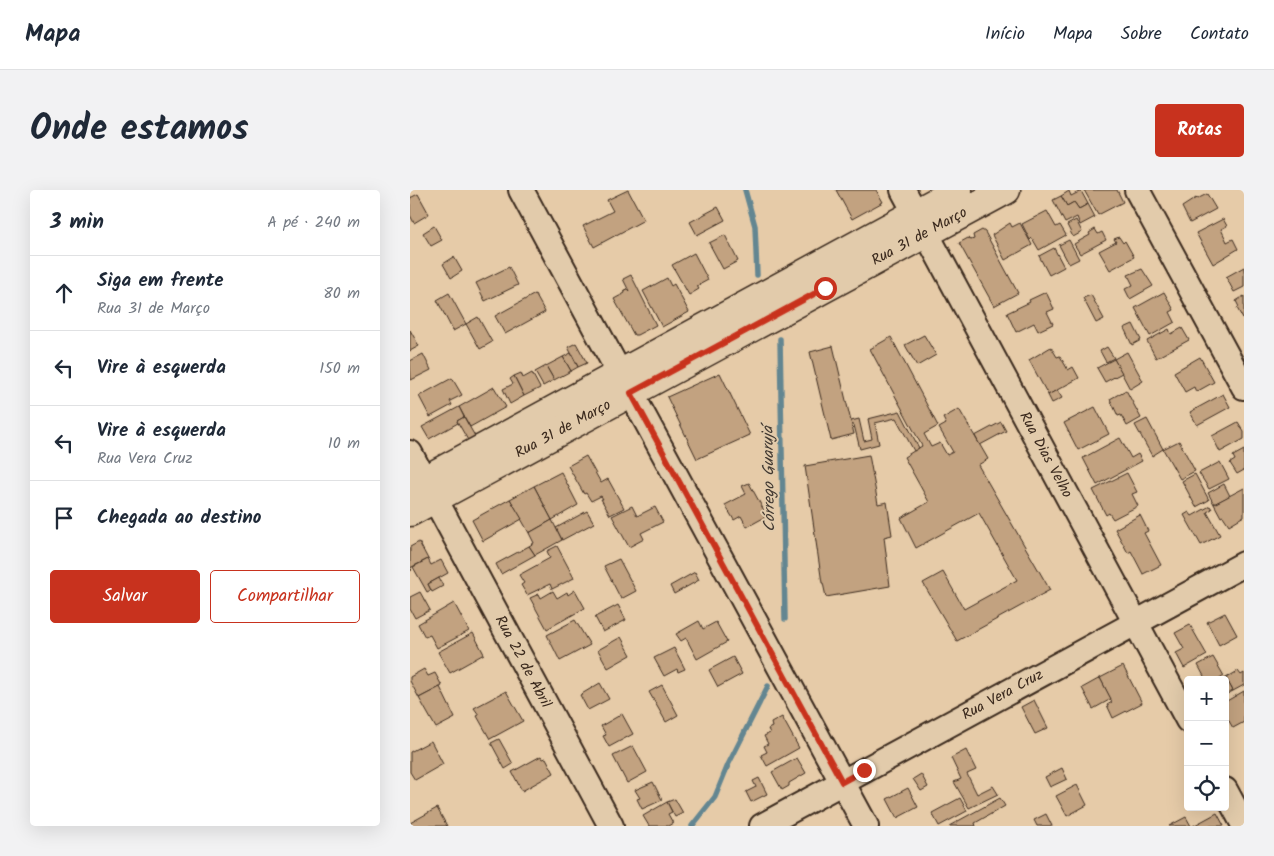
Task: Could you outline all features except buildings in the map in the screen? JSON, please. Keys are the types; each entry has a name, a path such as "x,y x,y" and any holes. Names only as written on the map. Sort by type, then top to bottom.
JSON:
{"main road":[{"name":"Rua 31 de Março","path":"410,512 423,489 626,383 915,212 958,190"},
{"name":"Rua 31 de Março","path":"915,212 1006,190"}],"street":[{"path":"521,190 866,826"},
{"path":"1137,190 1244,388"},
{"name":"Rua Dias Velho","path":"915,212 1184,713"},
{"name":"Rua 22 de Abril","path":"410,453 423,489 611,826"},
{"name":"Rua Vera Cruz","path":"762,826 1244,564"},
{"path":"1229,797 1244,825"}],"waterway":[{"name":"Córrego Guarujá","path":"745,190 755,226 757,275"},
{"name":"Córrego Guarujá","path":"780,339 785,619"},
{"name":"Córrego Guarujá","path":"692,826 715,797 728,765 768,686"}],"route":[{"path":"825,288 631,393 842,782 864,770"}]}
